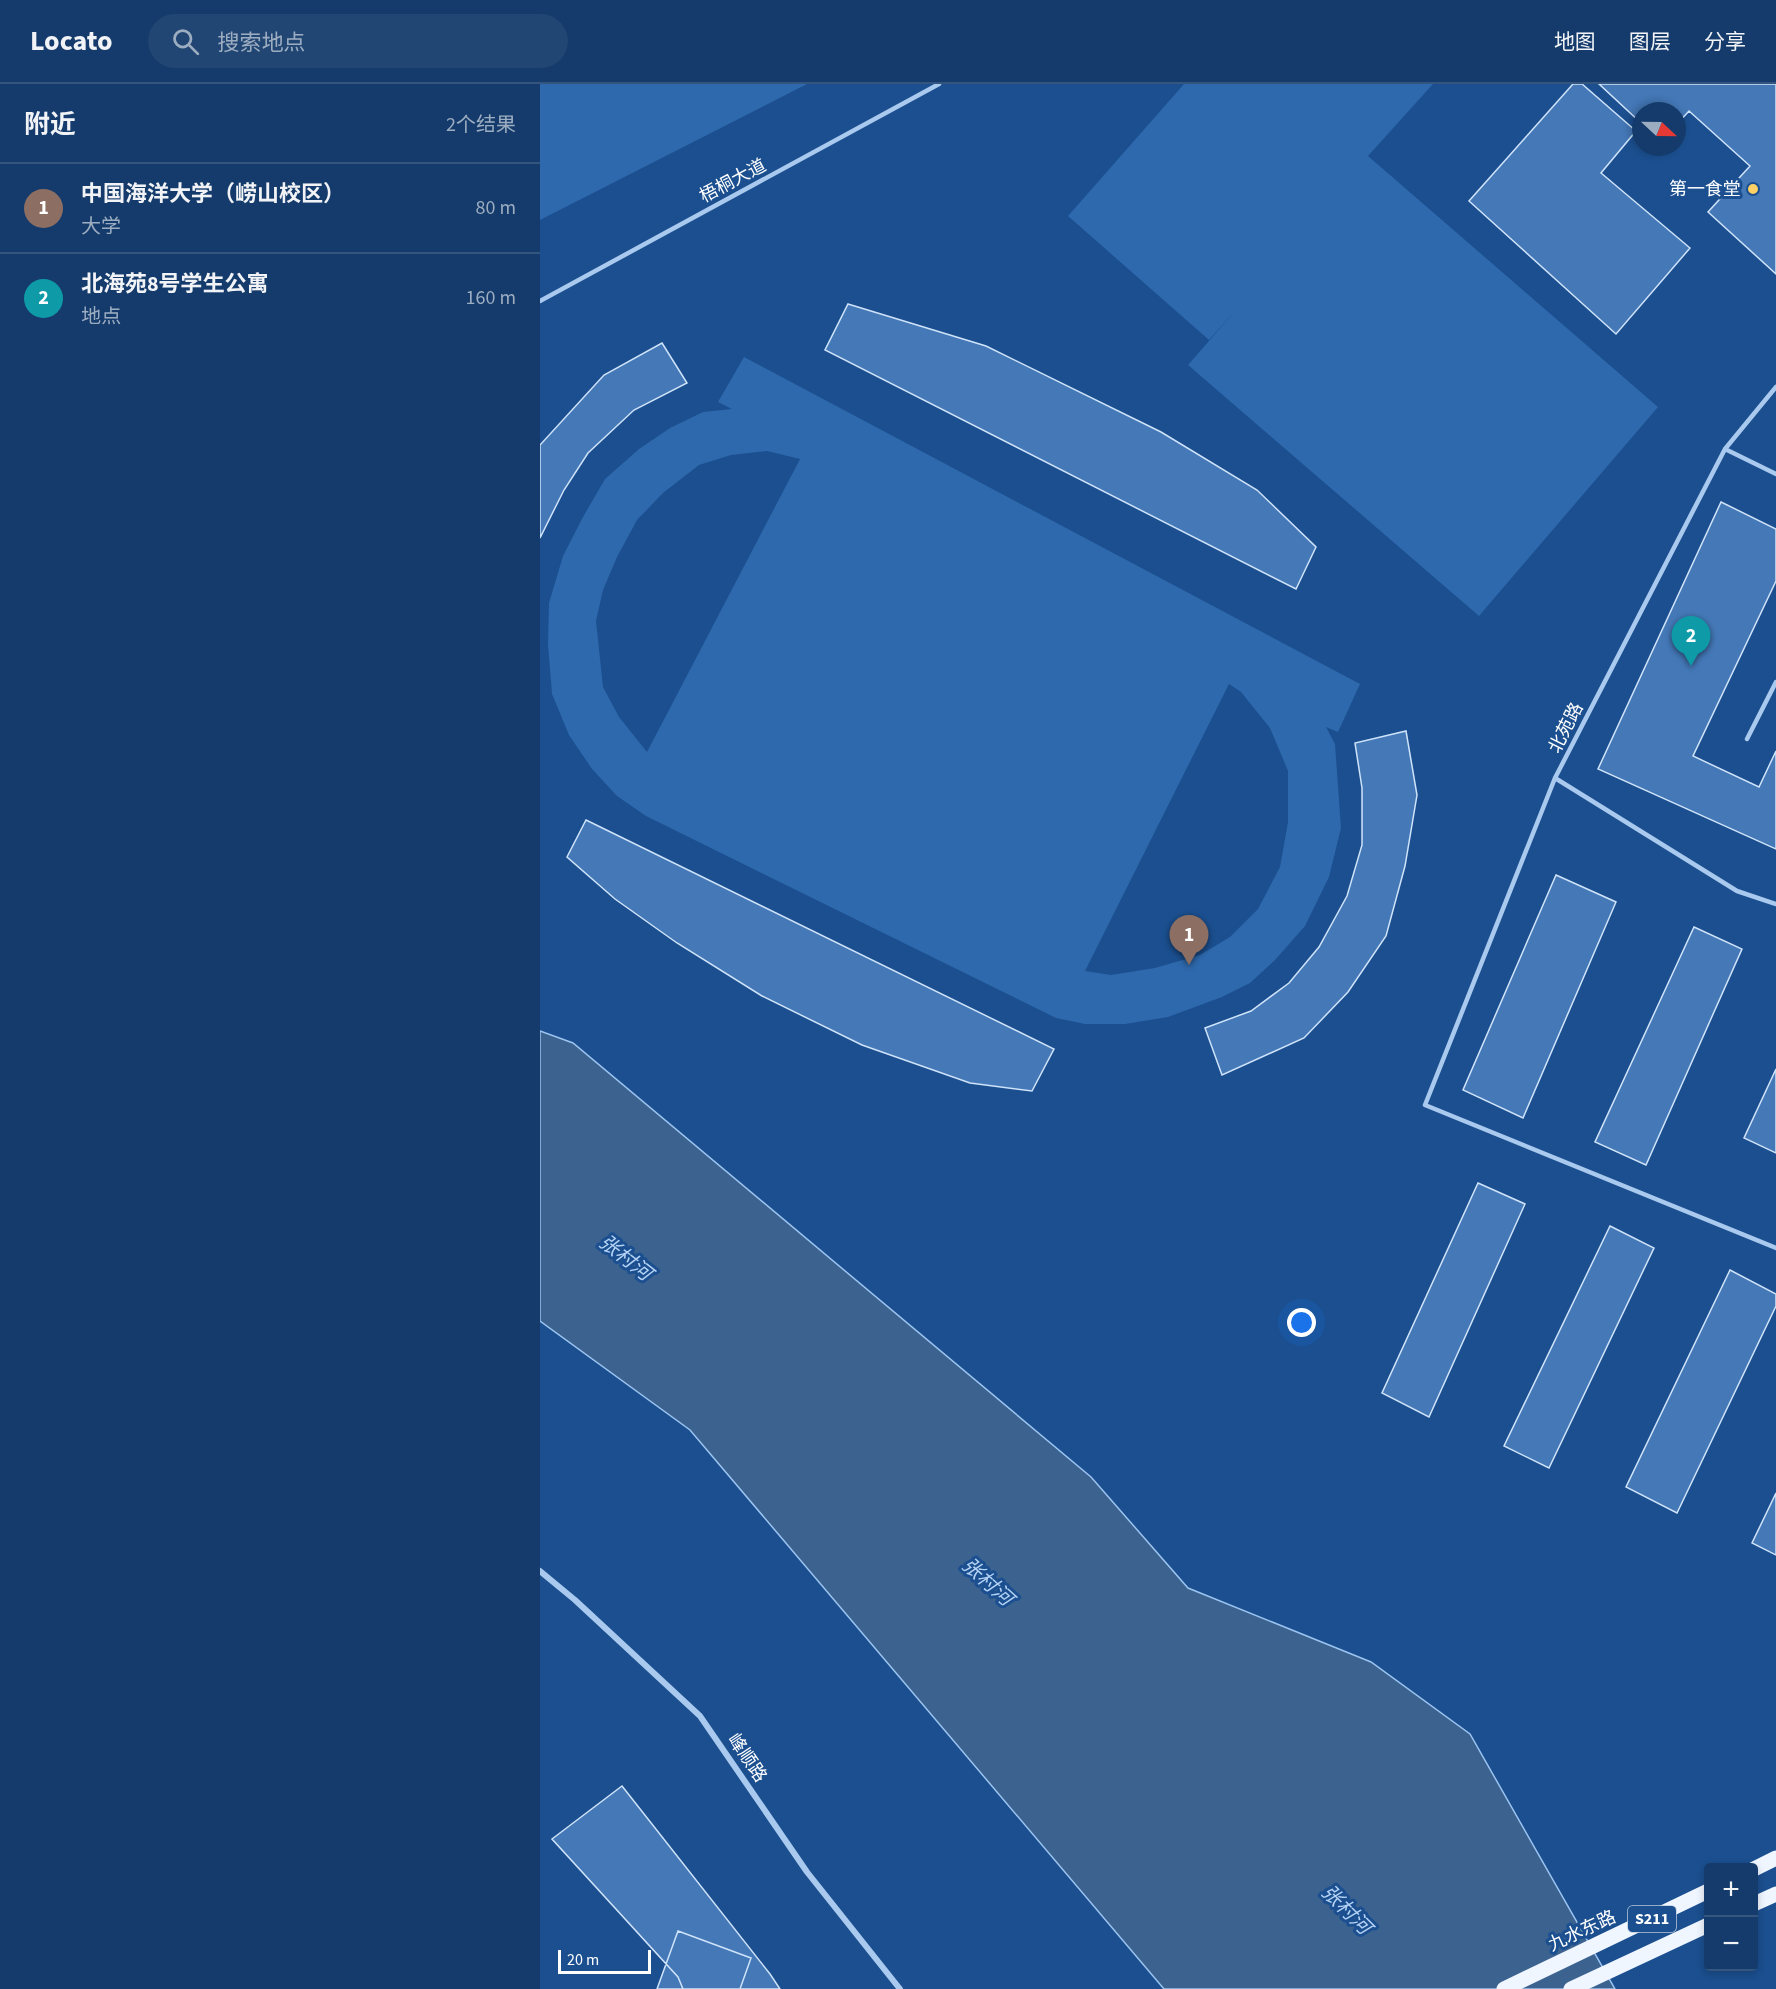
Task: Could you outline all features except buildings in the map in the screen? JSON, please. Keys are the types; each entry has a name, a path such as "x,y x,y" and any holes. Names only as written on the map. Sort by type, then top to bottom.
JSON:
{"main road":[{"path":"1758,1867 1776,1858"},
{"name":"九水东路","path":"1504,1989 1596,1947 1704,1893"},
{"path":"1758,1902 1776,1894"},
{"name":"S211","path":"1571,1989 1704,1927"}],"street":[{"name":"峰顺路","path":"540,1571 700,1716 807,1872 900,1989"}],"lane":[{"name":"梧桐大道","path":"540,301 939,84"},
{"name":"北苑路","path":"1776,387 1725,449 1555,778 1425,1104 1776,1248"},
{"path":"1725,449 1776,474"},
{"path":"1748,739 1776,682"},
{"path":"1555,778 1737,891 1776,904"}],"shaded area":[{"path":"540,84 807,84 540,220"},
{"path":"1184,84 1433,84 1368,156 1658,407 1479,616 1188,365 1236,310 1209,340 1068,216"},
{"path":"744,357 1360,684 1338,732 1326,727 1335,744 1341,828 1329,877 1305,926 1275,960 1250,983 1222,997 1168,1017 1125,1024 1085,1024 1056,1018 646,816 617,796 592,769 569,735 552,694 548,644 549,603 563,556 605,479 639,449 670,428 703,412 732,409 718,402","holes":["767,451 800,459 647,752 619,717 603,687 596,621 603,590 617,557 637,520 663,493 699,465 731,455","1229,684 1241,692 1270,728 1288,771 1288,822 1280,867 1258,909 1230,937 1200,955 1155,968 1111,975 1085,971"]}],"water":[{"name":"张村河","path":"540,1031 573,1043 1091,1477 1188,1588 1371,1662 1470,1734 1615,1989 1164,1989 690,1430 540,1321"}],"place":[{"name":"第一食堂","path":"1753,189"},
{"name":"北海苑8号学生公寓","path":"1691,666"},
{"name":"中国海洋大学（崂山校区）","path":"1189,965"}]}
